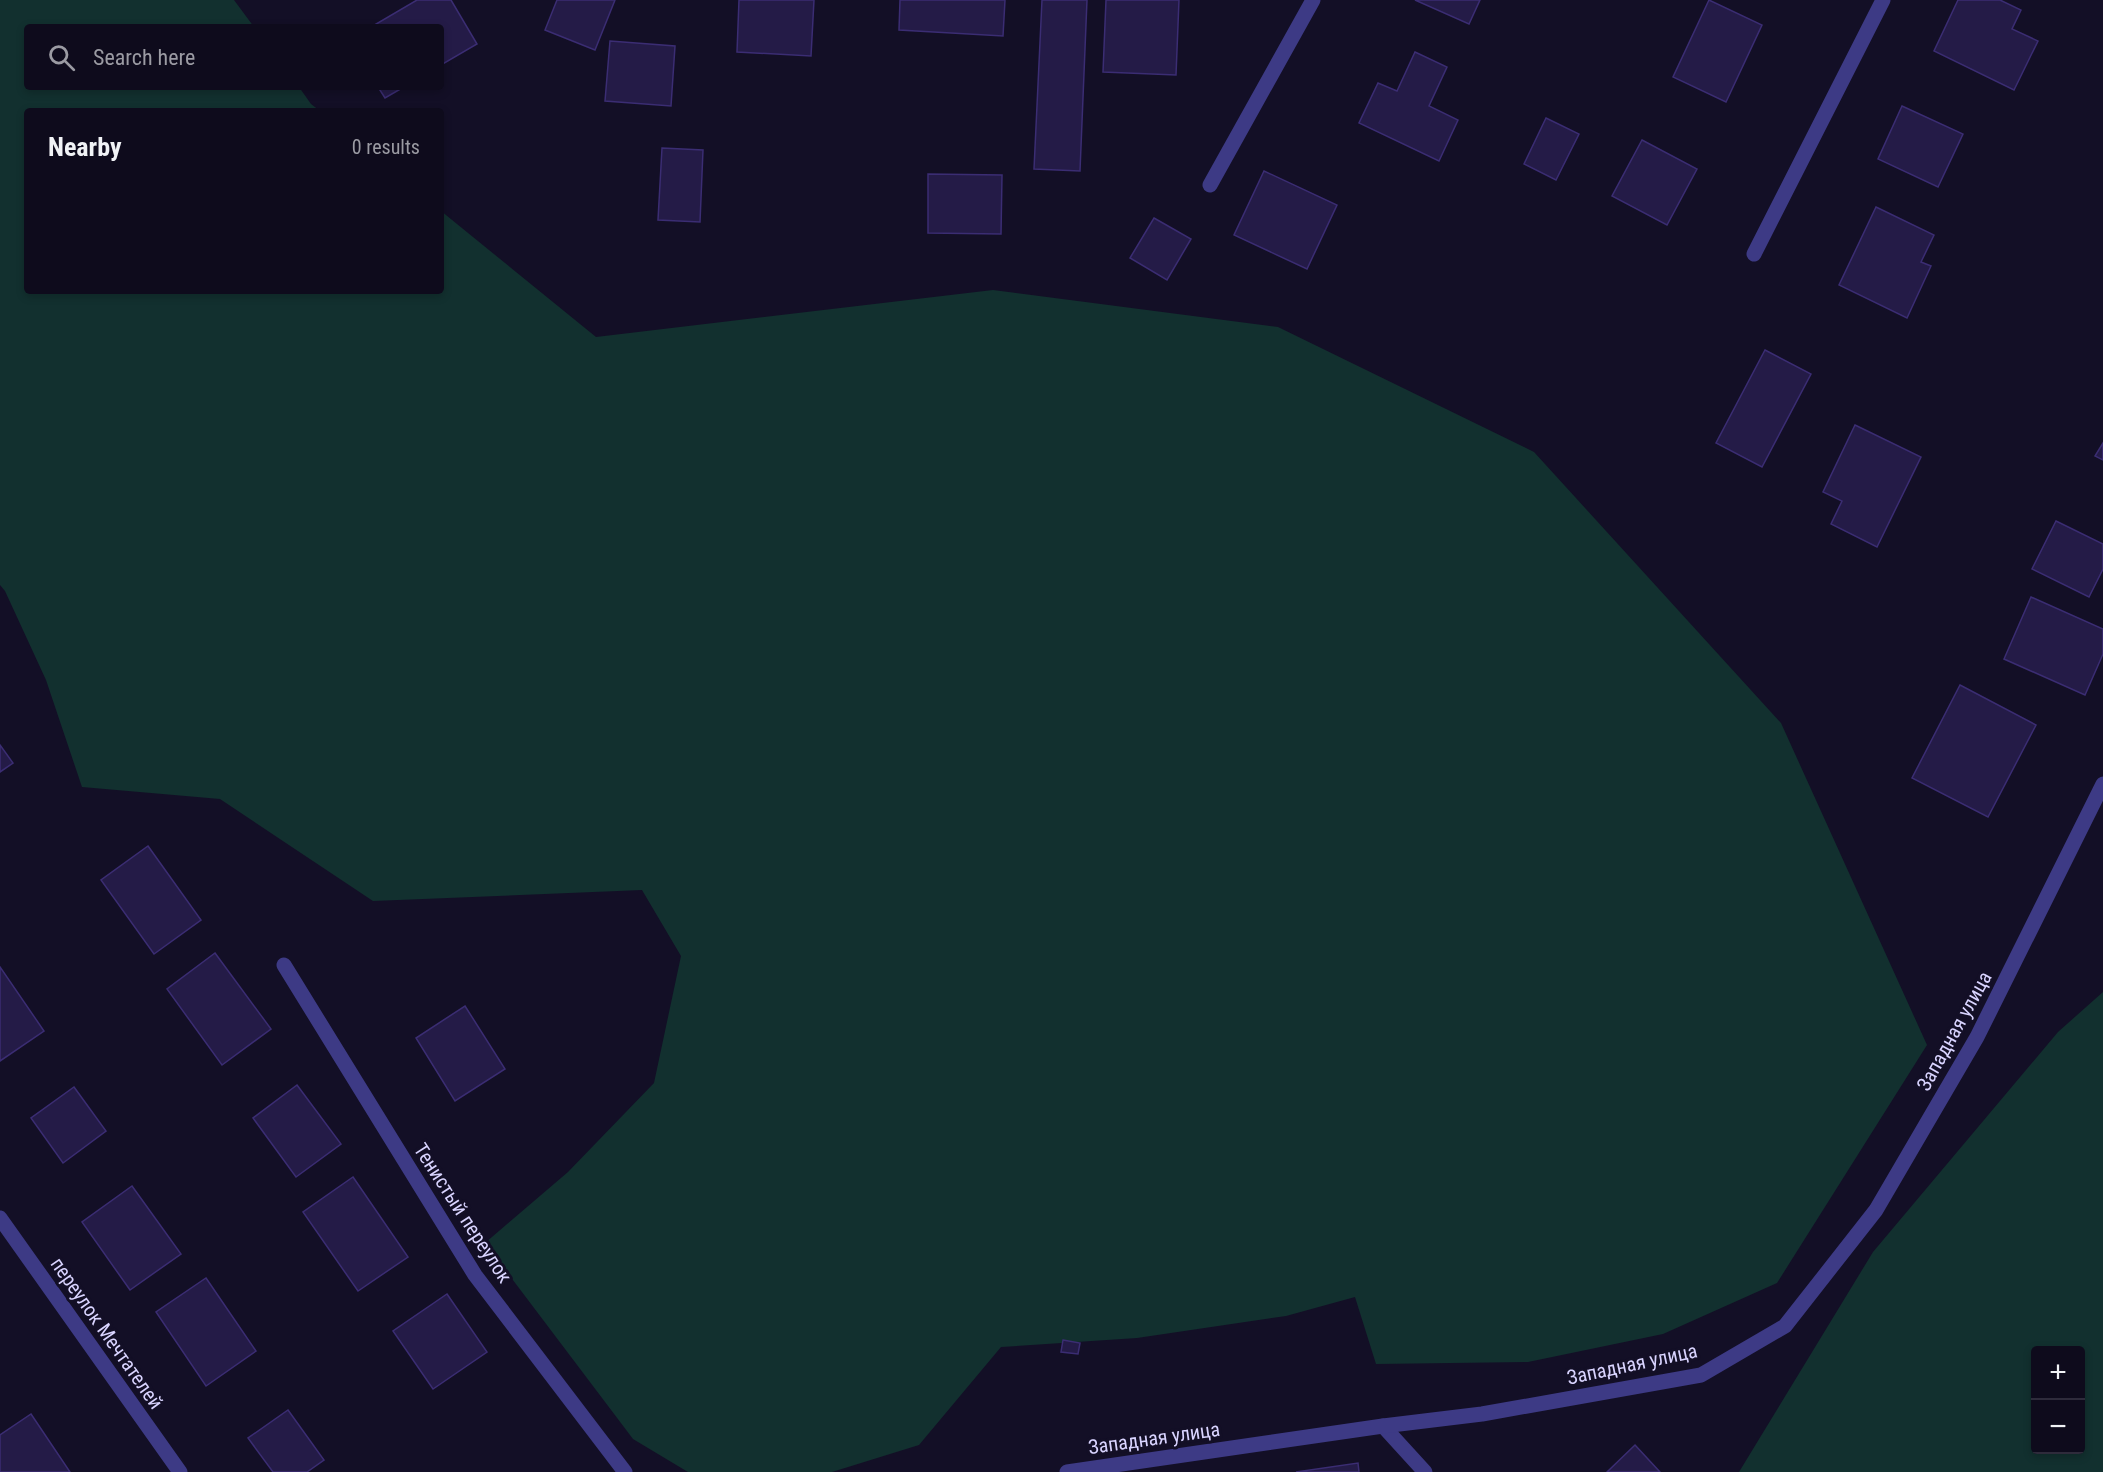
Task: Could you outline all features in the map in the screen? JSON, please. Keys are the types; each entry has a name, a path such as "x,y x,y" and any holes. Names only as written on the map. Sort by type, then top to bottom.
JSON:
{"street":[{"path":"1210,185 1313,0"},
{"path":"1754,254 1883,0"},
{"name":"Западная улица","path":"1067,1472 1383,1426 1482,1414 1701,1375 1785,1326 1876,1210 1977,1037 2103,784"},
{"name":"Тенистый переулок","path":"284,965 475,1275 625,1472"},
{"name":"переулок Мечтателей","path":"0,1218 180,1472"},
{"path":"1383,1426 1425,1472"}],"green space":[{"path":"0,0 234,0 252,24 24,24 24,90 301,90 316,108 24,108 24,294 444,294 444,213 596,337 993,290 1278,327 1534,452 1781,723 1927,1045 1777,1283 1663,1334 1528,1362 1376,1364 1355,1297 1286,1316 1137,1338 1001,1347 919,1445 832,1472 688,1472 633,1439 485,1243 568,1172 654,1083 681,956 642,890 373,901 220,799 82,787 46,680 5,591 0,585"},
{"path":"2103,992 2103,1472 1739,1472 1873,1252 2058,1032"}],"building":[{"path":"417,0 451,0 477,44 444,63 444,24 376,24"},
{"path":"557,0 615,0 595,50 545,30"},
{"path":"739,0 814,0 811,56 737,52"},
{"path":"900,0 1005,0 1003,36 899,30"},
{"path":"1042,0 1087,0 1080,171 1034,169"},
{"path":"1106,0 1179,0 1176,75 1103,72"},
{"path":"1415,0 1480,0 1469,24"},
{"path":"1709,0 1762,25 1726,102 1673,77"},
{"path":"1958,0 2000,0 2021,10 2012,29 2038,41 2014,90 1934,51"},
{"path":"610,41 675,46 671,106 605,101"},
{"path":"1415,52 1447,67 1429,106 1458,120 1439,161 1359,123 1378,83 1397,91"},
{"path":"380,90 399,90 385,98"},
{"path":"1902,106 1963,134 1938,187 1878,159"},
{"path":"1546,118 1579,134 1556,180 1524,164"},
{"path":"1642,140 1697,169 1667,225 1612,196"},
{"path":"662,148 703,150 700,222 658,220"},
{"path":"1264,171 1337,205 1307,269 1234,235"},
{"path":"928,174 1002,175 1001,234 928,233"},
{"path":"1876,207 1934,235 1921,262 1931,266 1907,318 1839,285"},
{"path":"1154,218 1191,239 1167,280 1130,258"},
{"path":"1765,350 1811,374 1762,467 1716,443"},
{"path":"1855,425 1921,457 1877,547 1831,524 1842,501 1823,492"},
{"path":"2103,443 2103,460 2095,456"},
{"path":"2056,521 2103,544 2103,569 2089,597 2032,569"},
{"path":"2031,597 2103,629 2103,654 2085,695 2004,659"},
{"path":"1960,685 2036,725 1988,817 1912,778"},
{"path":"0,745 13,763 0,772"},
{"path":"148,846 201,920 154,954 101,880"},
{"path":"215,953 271,1029 222,1065 167,989"},
{"path":"0,967 44,1031 0,1061"},
{"path":"465,1006 505,1069 455,1101 416,1038"},
{"path":"297,1085 341,1144 296,1177 253,1118"},
{"path":"74,1087 106,1131 63,1163 31,1118"},
{"path":"353,1177 408,1257 358,1291 303,1212"},
{"path":"132,1186 181,1254 130,1290 82,1222"},
{"path":"206,1278 256,1351 206,1386 156,1312"},
{"path":"447,1294 487,1352 433,1389 393,1331"},
{"path":"1063,1340 1080,1343 1078,1354 1061,1352"},
{"path":"288,1410 324,1460 307,1472 273,1472 248,1438"},
{"path":"31,1414 70,1472 0,1472 0,1435"},
{"path":"1635,1445 1660,1472 1607,1472"},
{"path":"1358,1463 1359,1472 1296,1472"}]}
